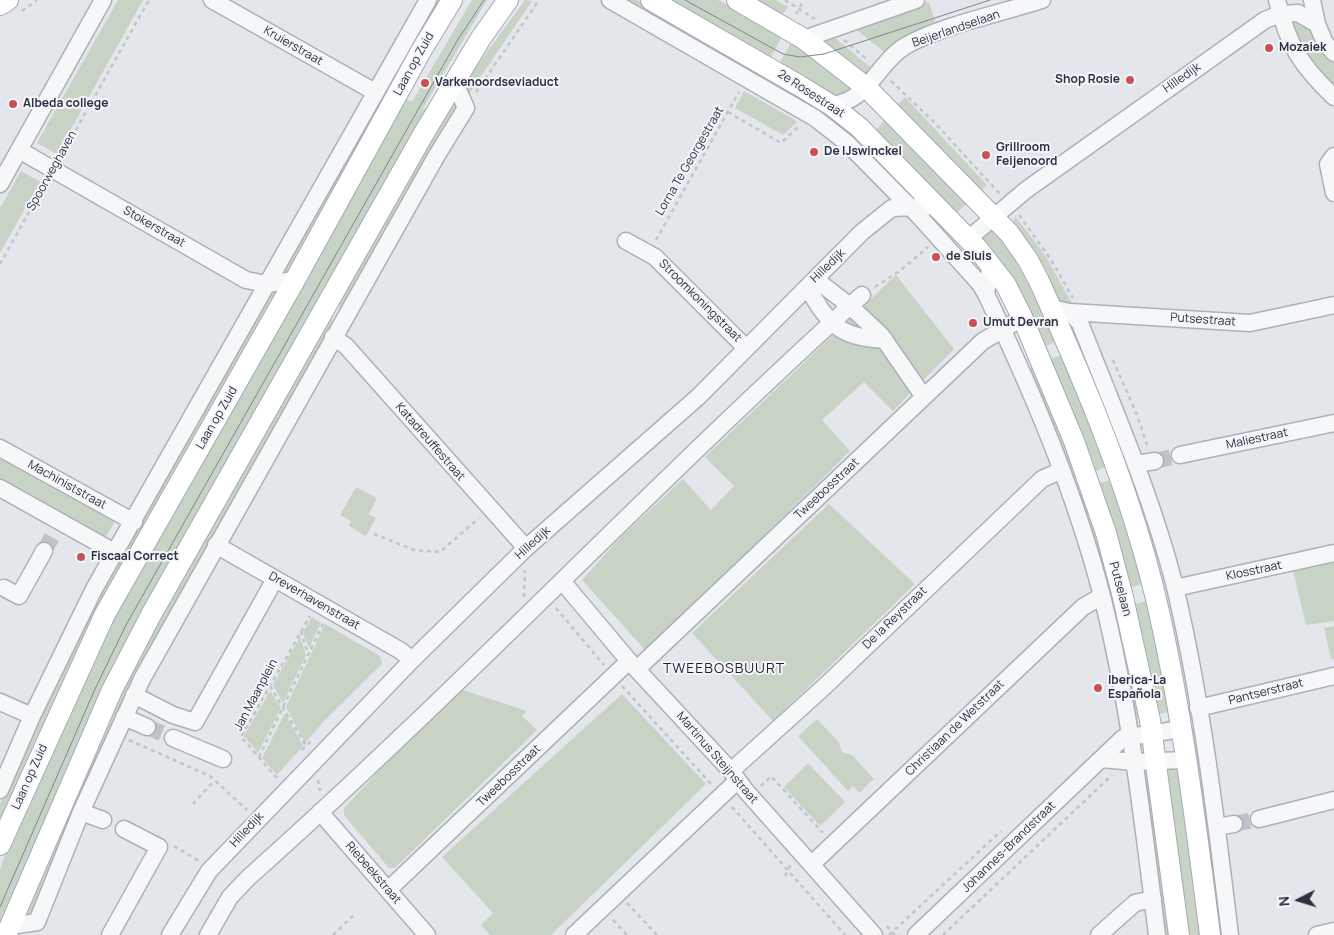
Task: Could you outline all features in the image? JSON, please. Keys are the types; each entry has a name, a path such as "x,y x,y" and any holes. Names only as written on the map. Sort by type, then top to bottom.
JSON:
{"main road":[{"path":"0,5 8,0"},
{"name":"Laan op Zuid","path":"0,845 105,614 295,280 421,51 452,0"},
{"path":"8,931 112,690 152,614 330,298 481,38 508,0"},
{"name":"2e Rosestraat","path":"651,0 831,105 859,127 968,239"},
{"path":"737,0 804,39 866,88 994,216 1068,311 1157,605 1181,729 1210,935"},
{"name":"Putselaan","path":"968,239 991,263 1006,285 1023,319 1074,441 1106,533 1139,662 1152,732 1179,935"}],"street":[{"path":"0,184 103,0"},
{"name":"Kruierstraat","path":"212,0 375,92"},
{"name":"Laan op Zuid","path":"0,790 32,716 78,621 266,284 428,0"},
{"name":"2e Rosestraat","path":"610,0 811,115 847,143 939,238"},
{"path":"804,39 916,0"},
{"name":"Beijerlandselaan","path":"831,105 850,101 866,88 880,71 906,46 929,35 1042,0"},
{"path":"1312,0 1317,24 1325,43 1334,53"},
{"path":"1279,7 1298,12 1317,24"},
{"path":"1279,7 1292,45 1302,63 1334,97"},
{"name":"Hilledijk","path":"968,239 1008,203 1265,20 1279,7"},
{"path":"8,931 37,922 81,812 134,695 216,544 437,155 466,108 455,83"},
{"name":"Stokerstraat","path":"19,150 246,280 266,284 295,280"},
{"path":"1334,156 1328,164 1334,193"},
{"name":"Hilledijk","path":"170,935 209,871 412,660 526,548 698,397 862,232 892,208 936,206"},
{"name":"Putselaan","path":"939,238 986,294 1003,329 1062,470 1086,540 1102,596 1131,736 1157,935"},
{"name":"Stroomkoningstraat","path":"626,241 655,257 746,348"},
{"path":"986,294 991,263"},
{"path":"811,283 856,300 924,396"},
{"path":"811,283 831,323 856,337 885,340"},
{"path":"330,298 337,331"},
{"path":"208,935 236,890 522,621 856,300"},
{"name":"Putsestraat","path":"1068,311 1250,323 1334,305"},
{"path":"1068,311 1080,323 1136,464 1178,588 1217,827 1230,935"},
{"name":"Tweebosstraat","path":"388,890 982,341 1023,319"},
{"name":"Katadreuffestraat","path":"337,331 346,346 526,548"},
{"name":"Maliestraat","path":"1180,455 1334,423"},
{"name":"Machiniststraat","path":"0,448 134,522"},
{"path":"1136,464 1155,460"},
{"name":"De la Reystraat","path":"574,935 824,686 1042,479 1062,470"},
{"path":"0,488 57,528 116,553"},
{"name":"Dreverhavenstraat","path":"216,544 401,651 412,660"},
{"path":"4,588 18,596 44,551"},
{"name":"Klosstraat","path":"1178,588 1334,553"},
{"path":"134,695 173,715 195,722 275,579"},
{"name":"Martinus Steijnstraat","path":"562,581 633,665 874,935"},
{"name":"Christiaan de Wetstraat","path":"812,864 1083,607 1102,596"},
{"name":"Pantserstraat","path":"1198,708 1334,676"},
{"path":"0,702 32,716"},
{"path":"124,717 148,727"},
{"name":"Johannes-Brandstraat","path":"916,935 1123,738 1181,729"},
{"path":"173,738 223,759"},
{"path":"1101,759 1134,762 1185,760"},
{"path":"1259,819 1334,800"},
{"path":"81,812 103,820"},
{"name":"Riebeekstraat","path":"320,812 427,935"},
{"path":"1217,827 1234,824"},
{"path":"110,935 159,846 124,829"},
{"path":"1099,935 1135,903 1152,899"},
{"path":"1317,935 1334,932"}],"path":[{"name":"Spoorweghaven","path":"0,264 149,0"},
{"path":"466,108 538,0"},
{"path":"785,0 830,30 894,83 933,121 1008,203 1030,228 1068,311"},
{"path":"799,8 804,0"},
{"name":"Lorna Te Georgestraat","path":"648,253 747,78"},
{"name":"2e Rosestraat","path":"728,112 782,143 811,115"},
{"path":"374,534 414,550 440,552 474,523"},
{"path":"522,621 526,548"},
{"path":"525,592 550,601 608,670"},
{"name":"Jan Maanplein","path":"276,778 241,737 311,614"},
{"path":"259,758 324,621"},
{"path":"301,631 308,655"},
{"name":"Martinus Steijnstraat","path":"616,680 715,789"},
{"path":"270,686 284,706 306,746"},
{"path":"140,744 215,781 248,810"},
{"name":"Johannes-Brandstraat","path":"943,935 1113,773"},
{"path":"760,786 771,776 824,834"},
{"path":"193,804 215,781"},
{"name":"Martinus Steijnstraat","path":"730,805 845,935"},
{"path":"159,846 169,842 198,860"},
{"path":"622,908 627,903 657,935"},
{"path":"333,935 354,915"},
{"path":"611,917 628,935"},
{"path":"889,935 892,932 895,935"}],"green space":[{"path":"118,0 143,0 57,154 37,143"},
{"path":"433,0 443,0 290,274 277,276"},
{"path":"472,0 487,0 423,108 429,112 381,194 0,926 0,869 18,821 110,624 404,98 412,102"},
{"path":"525,0 532,1 467,97 462,86"},
{"path":"619,0 637,0 763,71 758,79"},
{"path":"666,0 718,0 783,34 770,59"},
{"path":"756,0 776,0 788,7 782,15"},
{"path":"929,2 937,28 888,55 853,27"},
{"path":"1289,15 1307,23 1334,59 1334,90 1297,45"},
{"path":"830,34 875,71 867,81 813,40"},
{"path":"793,39 860,88 844,95 828,93 779,64"},
{"path":"772,77 852,129 844,134 768,84"},
{"path":"744,91 797,122 783,135 735,108"},
{"path":"455,96 459,108 342,314 337,300"},
{"path":"905,97 987,185 978,194 895,108"},
{"path":"889,115 971,200 952,217 872,135"},
{"path":"21,171 40,182 0,253 0,208"},
{"path":"1015,216 1045,255 1073,305 1055,301 1012,226"},
{"path":"994,228 1002,232 1060,340 1040,349 982,242 982,239"},
{"path":"896,275 954,349 893,411 864,382 822,420 850,451 647,652 582,580 620,538 683,479 711,510 734,486 705,457"},
{"path":"283,288 0,827 0,804 55,674 269,289"},
{"path":"330,313 334,328 244,484 35,916 21,918 125,681"},
{"path":"1066,353 1110,465 1091,473 1046,361"},
{"path":"1035,366 1078,476 1074,478 1030,368"},
{"path":"0,451 117,518 104,540 0,482"},
{"path":"1115,479 1145,584 1127,588 1096,484"},
{"path":"356,487 377,498 369,514 376,518 366,536 349,526 351,521 340,515"},
{"path":"1084,490 1102,544 1098,545 1110,586 1108,586 1079,492"},
{"path":"829,504 915,584 773,721 692,633"},
{"path":"1334,561 1334,621 1306,625 1293,571"},
{"path":"1152,600 1174,711 1154,715 1133,604"},
{"path":"312,617 321,623 309,648 303,632"},
{"path":"1118,618 1144,718 1136,719"},
{"path":"325,624 380,656 382,664 323,722 305,743 286,707"},
{"path":"1334,626 1334,659 1331,659 1324,628"},
{"path":"300,637 306,655 283,703 273,685"},
{"path":"457,688 527,711 522,716 537,730 395,868 389,868 344,815 344,808"},
{"path":"270,691 281,708 258,753 244,736"},
{"path":"622,694 706,784 551,935 490,935 481,925 493,913 442,857"},
{"path":"285,713 303,746 277,775 262,758"},
{"path":"817,719 839,742 842,752 852,755 874,779 859,793 853,786 848,791 798,736"},
{"path":"1189,728 1193,728 1222,935 1218,935"},
{"path":"808,763 845,802 820,826 784,787"},
{"path":"1183,764 1205,935 1183,935 1161,766"},
{"path":"1151,769 1172,935 1166,935 1145,778 1140,778 1139,770"}],"tunnel":[{"path":"1155,461 1180,455"},
{"path":"44,551 53,535"},
{"path":"147,727 173,738"},
{"path":"1234,824 1259,819"}],"tram line":[{"path":"0,907 95,689 126,625 457,41 484,0"},
{"path":"685,0 783,54 800,57 824,54 990,0"}],"place":[{"name":"Mozaiek","path":"1269,48"},
{"name":"Shop Rosie","path":"1130,80"},
{"name":"Varkenoordseviaduct","path":"425,83"},
{"name":"Albeda college","path":"13,104"},
{"name":"De IJswinckel","path":"814,152"},
{"name":"Grillroom Feijenoord","path":"986,155"},
{"name":"de Sluis","path":"936,257"},
{"name":"Umut Devran","path":"973,323"},
{"name":"Fiscaal Correct","path":"81,557"},
{"name":"Iberica-La Española","path":"1098,688"}],"district":[{"name":"TWEEBOSBUURT","path":"724,669"}]}
